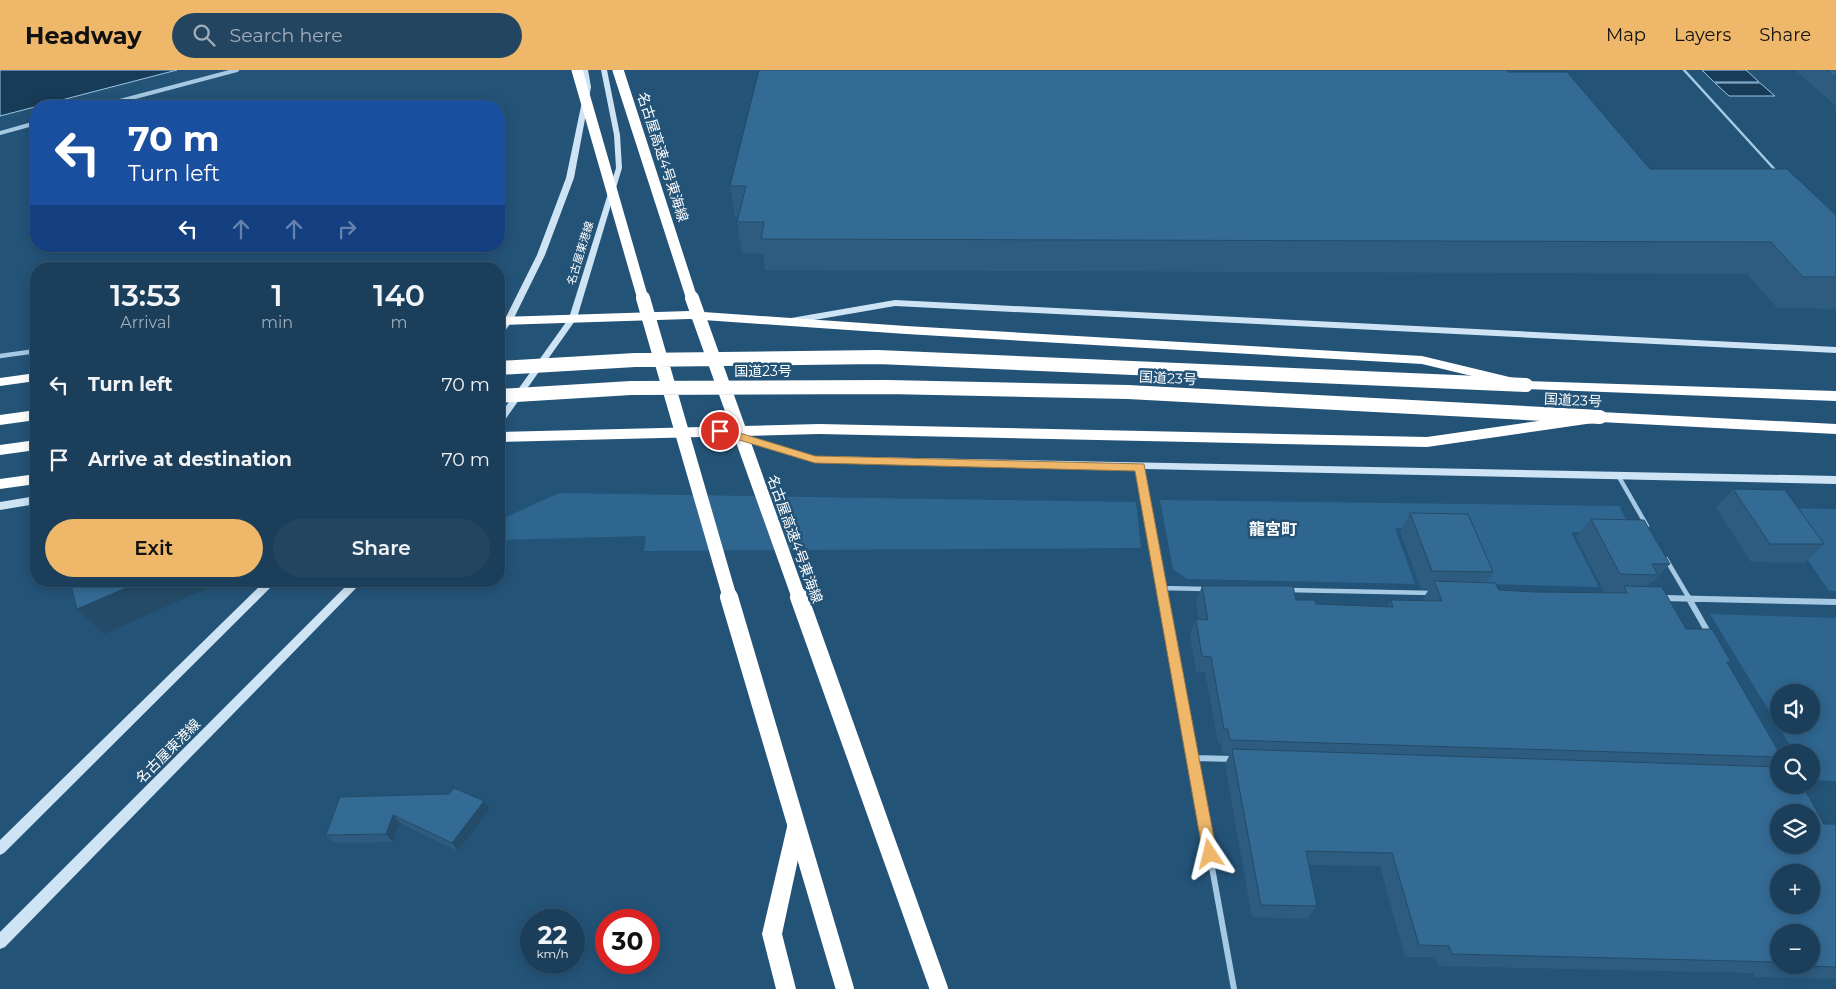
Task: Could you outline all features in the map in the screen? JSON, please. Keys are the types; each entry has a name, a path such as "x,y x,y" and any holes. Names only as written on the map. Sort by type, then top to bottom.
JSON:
{"highway":[{"path":"577,70 796,827 845,989"},
{"name":"名古屋高速4号東海線","path":"618,70 693,301 939,989"},
{"path":"505,320 690,316 1422,360 1526,385"},
{"name":"国道23号","path":"505,368 636,360 878,357 1526,385 1836,396"},
{"path":"0,382 30,378"},
{"name":"国道23号","path":"505,396 631,388 887,387 1128,392 1836,429"},
{"path":"0,420 30,416"},
{"path":"505,437 819,428 1427,442 1600,417"},
{"path":"0,450 30,446"},
{"path":"0,484 30,480"},
{"path":"786,989 772,934 796,827"}],"street":[{"path":"124,100 236,70"},
{"path":"505,318 541,255 570,178 588,86 585,70"},
{"name":"名古屋東港線","path":"505,414 574,318 619,168 618,135 604,70"},
{"path":"0,133 30,125"},
{"path":"788,321 895,303 1836,350"},
{"path":"0,356 30,352"},
{"path":"720,431 815,459 1836,480"},
{"path":"1140,467 1234,989"},
{"path":"1620,477 1652,534"},
{"path":"0,506 30,501"},
{"path":"1661,550 1712,640"},
{"path":"0,849 266,587"},
{"name":"名古屋東港線","path":"0,942 352,587"},
{"path":"1162,588 1211,589"},
{"path":"1281,590 1440,594"},
{"path":"1659,598 1836,602"},
{"path":"1193,758 1242,760"}],"lane":[{"path":"1684,70 1781,176"}],"shaded area":[{"path":"0,70 177,70 62,100 30,100 30,108 0,116"},
{"path":"1702,70 1746,70 1759,82 1714,82"},
{"path":"1715,83 1760,83 1775,96 1729,96"},
{"path":"559,493 1136,502 1141,548 644,551 646,536 505,540 505,517"},
{"path":"1160,500 1619,506 1633,533 1571,532 1599,587 1483,584 1460,529 1395,528 1415,584 1187,579 1173,569"},
{"path":"1772,508 1836,509 1836,591 1829,591"},
{"path":"1710,614 1836,618 1836,781 1820,780 1820,744 1789,744 1783,734 1820,734 1820,684 1770,684 1770,713"}],"building":[{"path":"759,70 1507,70 1508,72 1567,72 1650,169 1787,169 1836,215 1836,277 1803,277 1771,242 761,239 764,222 737,222 746,186 730,186"},
{"path":"1827,70 1836,70 1836,78"},
{"path":"1733,489 1785,490 1824,544 1770,544"},
{"path":"1410,513 1468,514 1493,572 1432,571"},
{"path":"1591,519 1644,520 1670,564 1652,564 1658,575 1620,574"},
{"path":"1434,581 1495,583 1499,590 1535,592 1627,593 1624,586 1662,587 1686,629 1712,629 1731,662 1727,662 1774,744 1770,744 1770,757 1230,740 1228,729 1224,729 1211,657 1202,656 1196,619 1208,620 1202,586 1293,586 1296,600 1315,600 1316,604 1393,607 1391,600 1442,601"},
{"path":"72,587 128,587 77,609"},
{"path":"1232,749 1770,767 1770,794 1807,794 1813,804 1770,804 1770,854 1820,854 1820,817 1824,824 1836,824 1836,967 1820,966 1820,924 1770,924 1770,962 1452,954 1449,946 1419,945 1392,853 1306,851 1317,906 1261,905"},
{"path":"454,788 484,801 452,843 393,815 386,834 326,835 340,797 449,794"}],"district":[{"name":"龍宮町","path":"1273,529"}],"route":[{"path":"720,431 815,459 1140,467 1210,854"}]}
